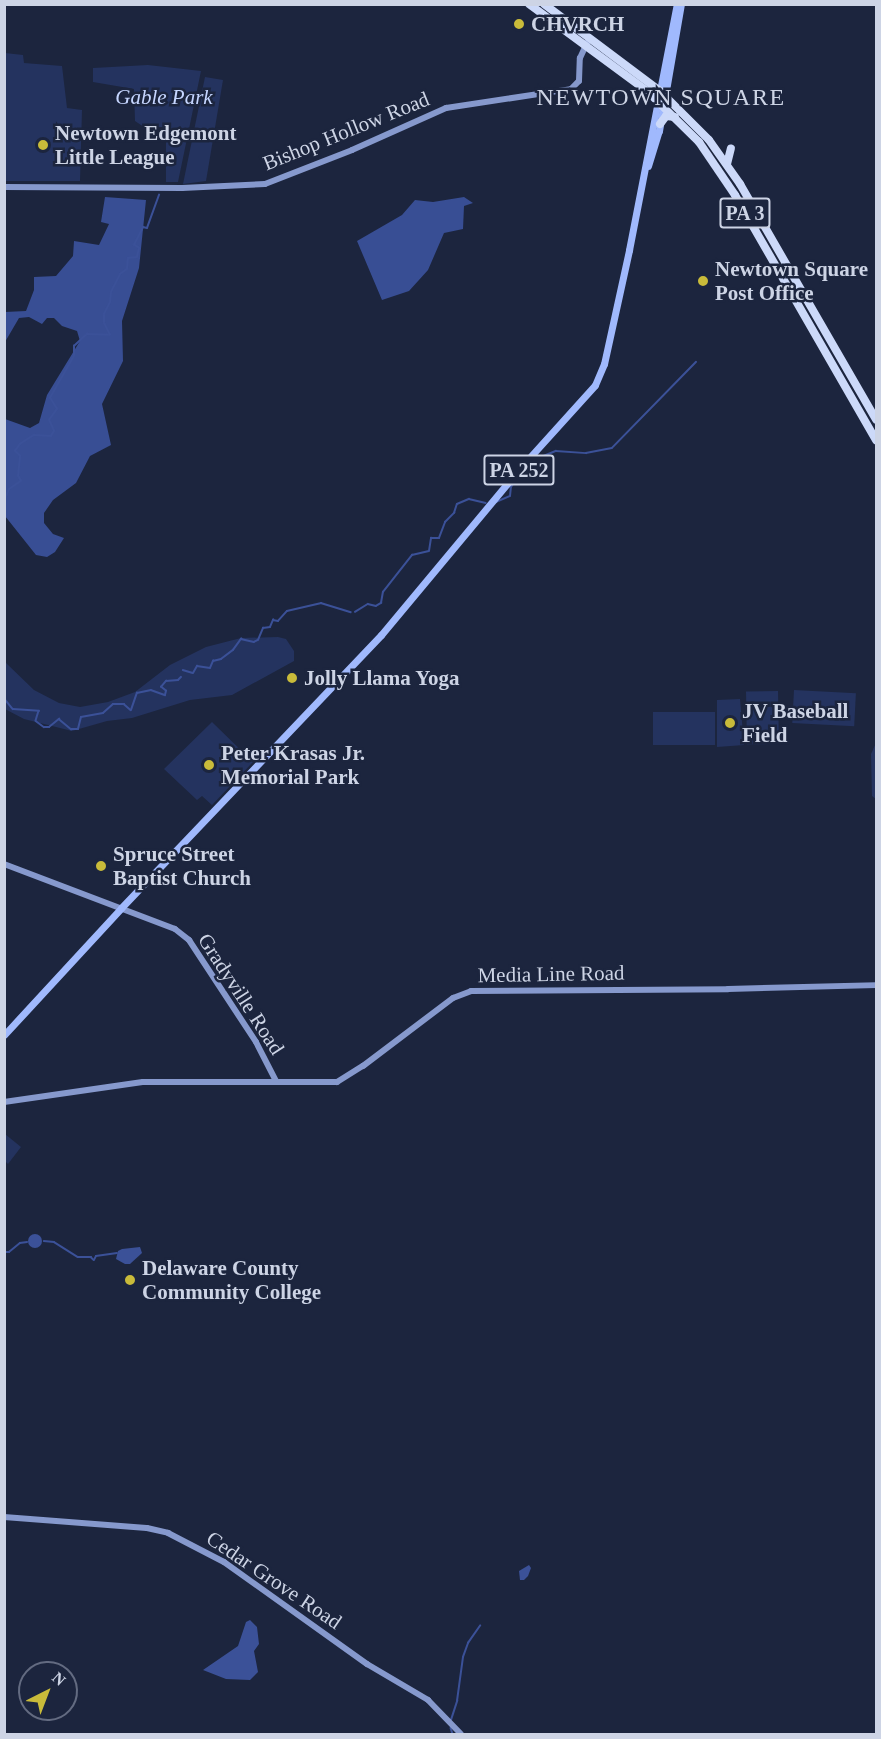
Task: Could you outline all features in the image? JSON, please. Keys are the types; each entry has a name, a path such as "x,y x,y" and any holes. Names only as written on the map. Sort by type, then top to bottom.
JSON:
{"highway":[{"name":"PA 3","path":"529,4 587,43 698,126 727,164 876,420"},
{"name":"PA 3","path":"544,4 587,43"},
{"name":"PA 3","path":"662,98 707,153 729,185 876,440"},
{"path":"660,124 666,116 676,117"},
{"path":"727,164 731,148"}],"main road":[{"name":"PA 252","path":"645,174 654,151 660,124 676,4"},
{"name":"PA 252","path":"4,1035 121,908 381,635 521,467 591,390 604,364 681,4"}],"street":[{"name":"Bishop Hollow Road","path":"4,187 183,188 265,184 352,150 446,108 571,89 579,81 580,58 587,43"},
{"name":"Gradyville Road","path":"4,864 175,929 189,940 256,1042 276,1082"},
{"name":"Media Line Road","path":"4,1102 143,1082 337,1082 363,1066 453,998 471,991 728,990 756,987 876,985"},
{"name":"Cedar Grove Road","path":"4,1517 147,1528 168,1533 224,1562 367,1664 428,1700 461,1734"}],"green space":[{"name":"Newtown Edgemont Little League","path":"5,53 23,55 24,63 62,66 67,108 82,110 80,181 5,181"},
{"name":"Gable Park","path":"148,65 201,71 178,182 166,182 166,127 144,127 135,121 134,89 93,82 93,68"},
{"path":"205,77 223,80 206,181 183,184"},
{"path":"278,637 286,639 294,651 294,661 232,695 190,700 132,718 107,721 72,731 24,719 5,709 5,662 34,690 59,703 80,707 108,702 135,692 170,665 206,647 241,638"},
{"path":"794,690 856,693 854,726 792,723"},
{"path":"778,691 779,744 747,745 746,692"},
{"name":"JV Baseball Field","path":"740,699 744,745 717,747 717,700"},
{"path":"653,712 715,712 715,745 653,745"},
{"name":"Peter Krasas Jr. Memorial Park","path":"212,722 253,762 212,805 202,796 197,800 164,769"},
{"path":"876,743 876,799 872,796 871,754"},
{"path":"5,1134 21,1147 8,1164 5,1161"}],"shaded area":[{"path":"105,197 146,200 139,268 122,321 123,361 102,404 111,445 90,456 76,483 53,500 44,513 44,523 53,534 64,538 55,552 47,557 36,555 5,516 5,419 30,428 39,423 47,395 80,341 77,331 62,326 54,318 47,318 42,324 29,317 19,318 5,342 5,312 26,311 34,290 34,277 56,276 73,256 74,241 99,245 109,224 101,222"},
{"path":"464,197 473,203 464,206 463,229 444,233 428,270 409,291 382,300 357,241 402,215 415,200 433,202"},
{"path":"32,1234 38,1234 42,1241 38,1248 32,1248 28,1244 28,1238"},
{"path":"140,1247 142,1253 130,1264 116,1259 118,1251 122,1249"},
{"path":"529,1565 531,1568 528,1576 520,1580 519,1571"},
{"path":"250,1620 257,1627 259,1644 254,1651 258,1672 250,1680 226,1679 203,1670 238,1646 246,1622"}],"waterway":[{"path":"4,501 9,489 21,481 18,476 20,456 15,451 20,444 34,435 51,436 54,431 49,420 57,409 50,398 74,356 74,346 87,334 110,335 104,323 104,314 110,302 111,292 120,274 127,269 128,258 137,257 139,248 134,245 143,227 147,228 159,195"},
{"path":"541,457 556,451 586,453 612,448 696,362"},
{"path":"496,502 510,496 511,487 520,474 538,462"},
{"path":"355,612 368,604 376,606 381,603 383,592 412,555 429,551 431,538 439,538 445,522 454,513 457,504 469,499 486,503"},
{"path":"183,670 193,673 197,666 210,668 213,661 221,659 233,650 241,639 254,642 258,640 263,628 270,627 273,620 278,621 287,611 321,603 351,612"},
{"path":"4,698 13,709 39,711 36,721 44,727 49,727 59,719 71,729 78,729 81,717 103,713 113,704 124,704 131,710 137,693 151,690 165,695 166,691 161,687 166,681 178,680 181,677"},
{"path":"44,1241 54,1242 78,1257 91,1257 94,1260 96,1256 117,1253"},
{"path":"4,1252 9,1252 20,1243 27,1242"},
{"path":"451,1720 457,1701 463,1657 468,1643 480,1626"},
{"path":"451,1728 453,1734"}],"place":[{"name":"CHVRCH","path":"519,24"},
{"name":"Newtown Edgemont Little League","path":"43,145"},
{"name":"Newtown Square Post Office","path":"703,281"},
{"name":"Jolly Llama Yoga","path":"292,678"},
{"name":"JV Baseball Field","path":"730,723"},
{"name":"Peter Krasas Jr. Memorial Park","path":"209,765"},
{"name":"Spruce Street Baptist Church","path":"101,866"},
{"name":"Delaware County Community College","path":"130,1280"}],"district":[{"name":"NEWTOWN SQUARE","path":"661,98"}]}
